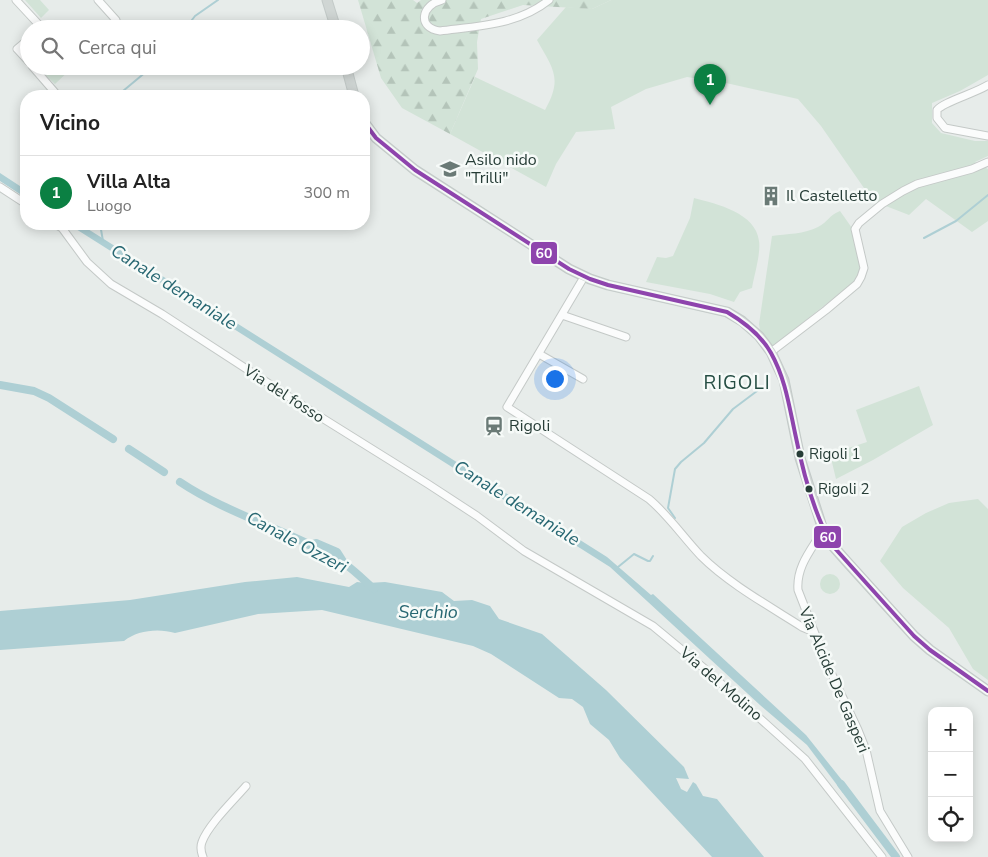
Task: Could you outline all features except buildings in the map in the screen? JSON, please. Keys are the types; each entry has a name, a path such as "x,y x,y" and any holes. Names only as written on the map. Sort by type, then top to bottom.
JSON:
{"main road":[{"path":"327,0 333,20"},
{"path":"348,75 352,90"},
{"path":"370,130 376,138 415,170 560,264 584,277 608,285 727,312 754,331 771,352 784,380 800,458 823,530 847,562 914,636 930,650 988,692"}],"street":[{"path":"16,0 35,20"},
{"path":"98,0 116,20"},
{"path":"442,0 428,6 424,17 429,27 440,32 508,21 530,13 549,0"},
{"path":"40,75 53,90"},
{"path":"988,85 953,102 940,106 937,110 937,118 945,128 968,134 988,136"},
{"path":"771,352 826,310 857,284 862,277 864,268 855,229 858,223 882,204 917,184 972,169 988,162"},
{"path":"0,187 20,200"},
{"name":"Via del fosso","path":"63,230 86,262 111,284 162,314 428,484 477,516 524,551"},
{"path":"584,277 507,408 649,499 663,511 701,556 721,573 802,627 814,632"},
{"path":"562,315 626,337"},
{"path":"539,354 583,380"},
{"name":"Via Alcide De Gasperi","path":"823,530 801,567 798,578 798,590 826,662 866,750 880,812 908,857"},
{"name":"Via del Molino","path":"524,551 653,626 706,669 805,759 882,857"},
{"path":"203,857 201,847 203,840 246,786"}],"green space":[{"path":"25,0 40,0 49,10 41,18"},
{"path":"358,0 413,0 417,3 421,0 611,0 592,9 523,5 481,19 477,42 478,69 450,134 402,108 381,78 370,41 370,20 364,20"},
{"path":"611,0 988,0 988,75 960,91 932,103 932,123 941,133 975,141 988,141 988,156 975,162 988,169 988,221 972,232 926,199 909,215 873,201 821,126 798,99 726,83 687,77 646,89 611,107 615,129 576,132 556,164 546,187 450,134 475,77 545,110 554,90 555,81 548,59 537,40 566,7 592,9"},
{"path":"45,75 64,75 55,84"},
{"path":"694,198 734,211 751,223 756,231 759,241 759,252 752,288 740,292 734,302 710,294 646,282 657,257 666,258 673,256 690,218"},
{"path":"840,211 852,228 862,265 854,282 773,346 760,330 759,324 772,236 813,229"},
{"path":"919,386 933,425 836,479 830,454 867,442 856,410"},
{"path":"978,499 988,509 988,680 973,669 949,628 903,588 880,561 902,527 926,513 949,503"},
{"path":"826,574 834,574 840,580 840,588 834,594 826,594 820,588 820,580"}],"water":[{"path":"0,173 20,186 20,194 0,181"},
{"path":"77,230 89,230 607,557 651,595 653,594 806,735 849,789 843,793 807,745 760,705 610,567"},
{"name":"Serchio","path":"297,577 349,587 357,582 385,582 442,592 454,601 472,600 490,606 499,619 542,634 606,690 684,767 689,779 676,778 681,789 687,792 693,782 703,796 717,799 764,857 712,857 620,758 609,740 590,724 583,707 572,699 559,698 491,654 473,646 322,610 258,614 175,633 148,631 135,634 124,641 0,650 0,611 130,600 245,582"}],"waterway":[{"path":"192,20 218,0"},
{"path":"124,90 142,75"},
{"path":"924,238 956,221 988,195"},
{"path":"101,230 103,241"},
{"name":"Canale Ozzeri","path":"0,385 34,391 49,398 113,439"},
{"path":"675,518 668,508 675,469 704,443 733,409 761,388"},
{"name":"Canale Ozzeri","path":"129,449 164,472"},
{"name":"Canale Ozzeri","path":"180,482 220,505 325,552 349,567 374,589"},
{"path":"309,545 316,543 337,552 344,563"},
{"path":"618,567 634,554 648,561 653,556"},
{"name":"Canale demaniale","path":"841,784 896,857"}],"transit line":[{"name":"60","path":"370,130 376,138 415,170 569,269 608,285 727,312 752,330 767,346 780,372 809,490 832,545 914,636 930,650 988,691"}],"place":[{"name":"Villa Alta","path":"710,105"},
{"name":"Asilo nido \"Trilli\"","path":"450,169"},
{"name":"Il Castelletto","path":"771,196"},
{"name":"Rigoli","path":"494,426"},
{"name":"Rigoli 1","path":"800,454"},
{"name":"Rigoli 2","path":"809,489"}],"district":[{"name":"RIGOLI","path":"737,383"}]}
